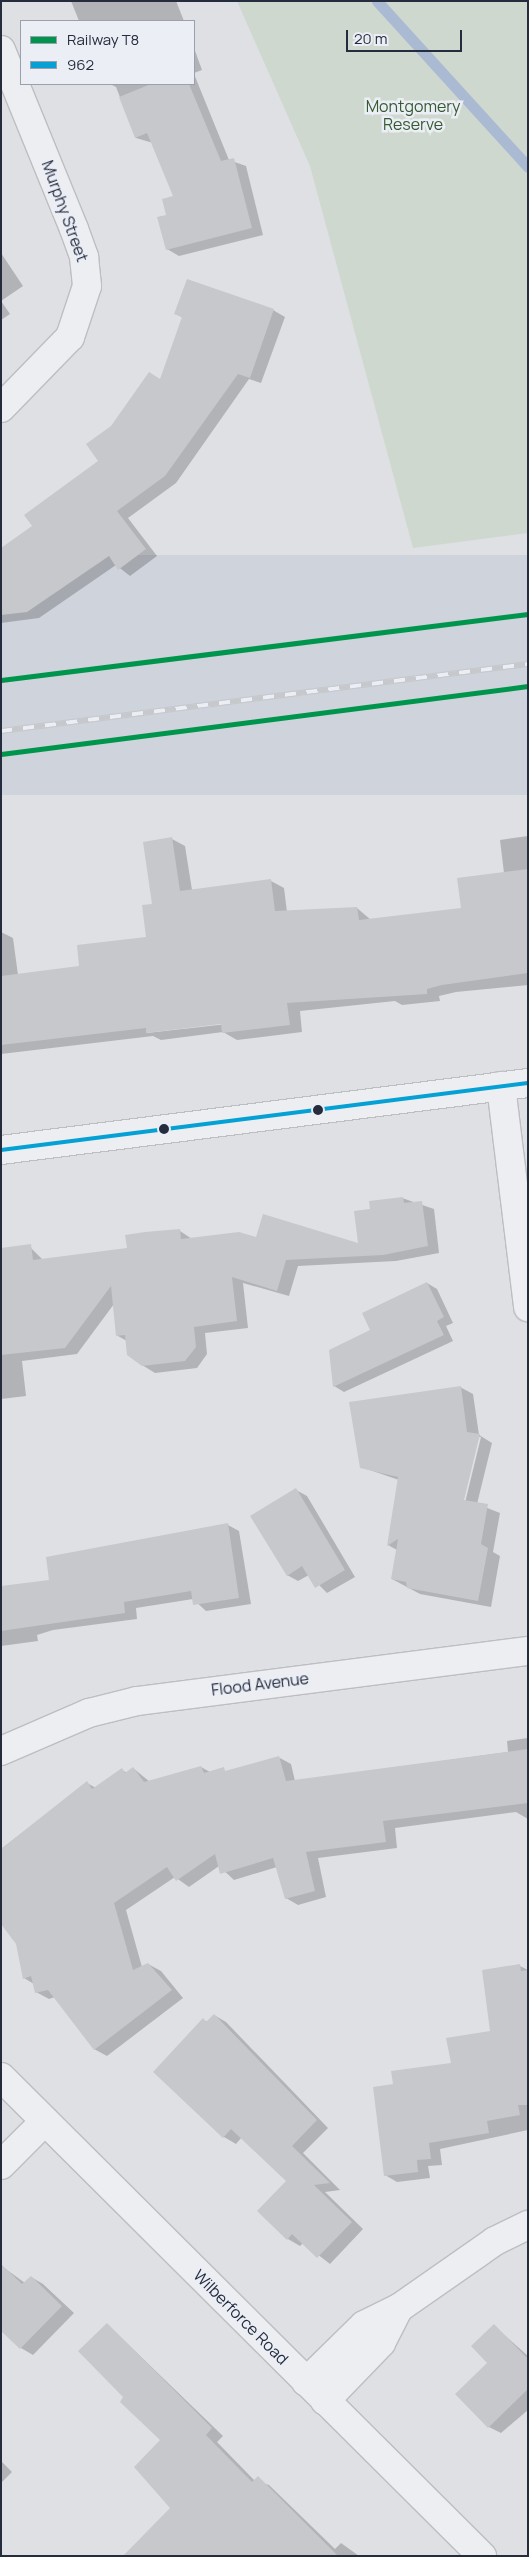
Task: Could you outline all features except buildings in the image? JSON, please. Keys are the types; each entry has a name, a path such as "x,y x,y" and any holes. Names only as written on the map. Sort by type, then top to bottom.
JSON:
{"street":[{"name":"Murphy Street","path":"1,50 78,238 87,286 70,337 1,408"},
{"path":"1,1150 528,1083"},
{"path":"501,1086 528,1307"},
{"name":"Flood Avenue","path":"1,1751 89,1713 137,1700 528,1651"},
{"name":"Wilberforce Road","path":"1,2077 480,2555"},
{"path":"1,2166 45,2121"},
{"path":"306,2382 364,2325 399,2308 454,2266 528,2225"},
{"path":"325,2401 381,2343 399,2308"}],"shaded area":[{"path":"1,555 528,555 528,795 1,795"}],"green space":[{"name":"Montgomery Reserve","path":"237,1 528,1 528,533 413,548 310,166"}],"waterway":[{"path":"377,1 528,167"}],"railway":[{"path":"1,731 528,664"}],"rail line":[{"name":"T8","path":"1,680 528,614"},
{"name":"T8","path":"1,754 528,686"}],"transit line":[{"name":"962","path":"1,1150 528,1083"}]}
